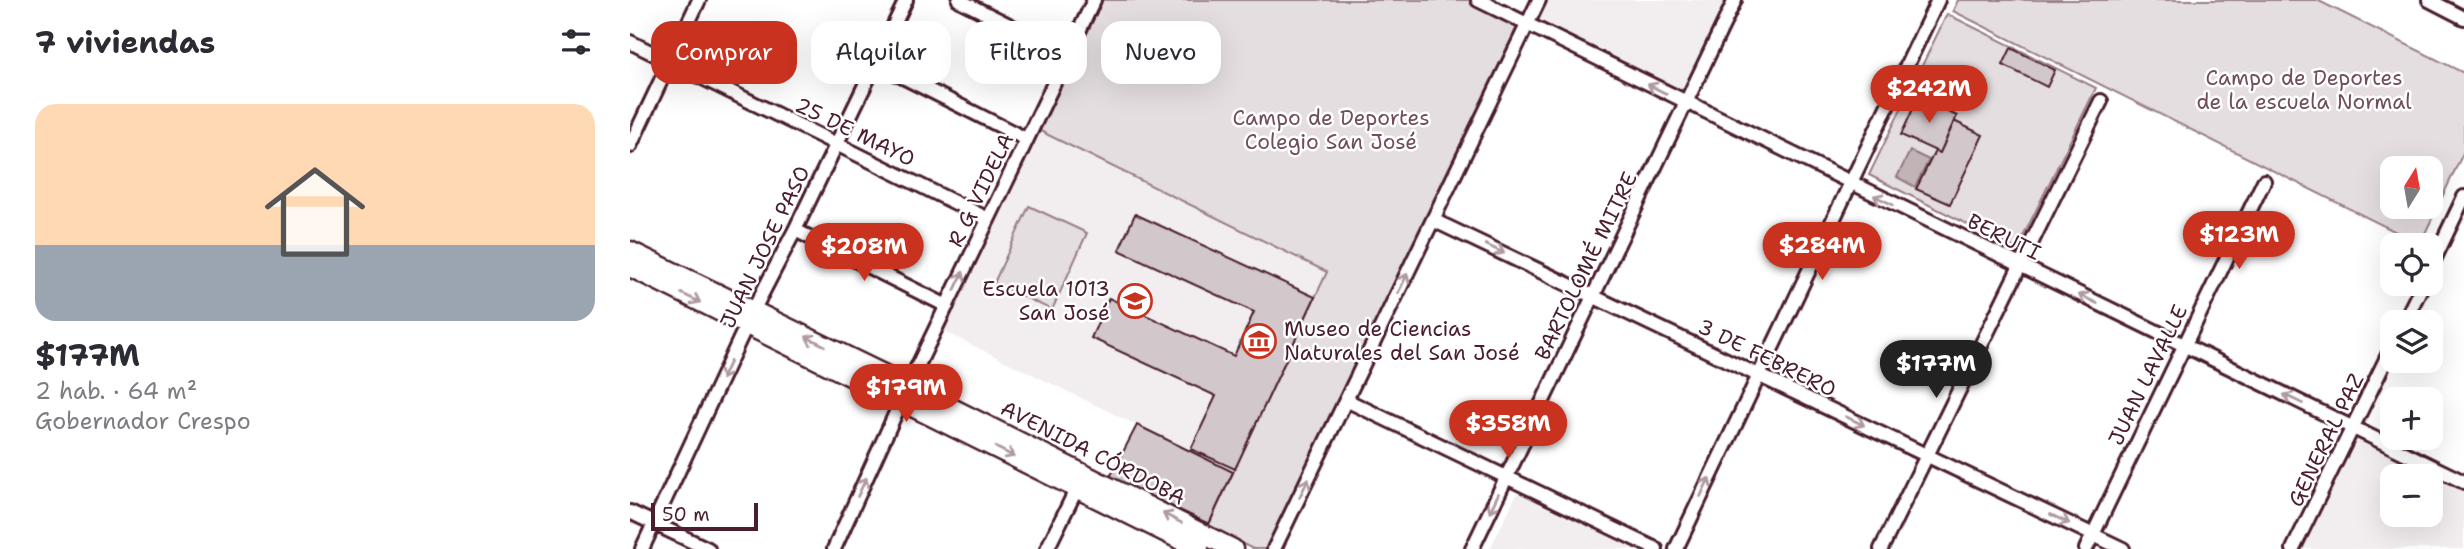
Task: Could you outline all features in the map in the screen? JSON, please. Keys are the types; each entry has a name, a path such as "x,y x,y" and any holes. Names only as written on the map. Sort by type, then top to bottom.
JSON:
{"main road":[{"name":"AVENIDA CÓRDOBA","path":"630,251 750,318"},
{"name":"AVENIDA CÓRDOBA","path":"630,267 750,318 1233,549"},
{"name":"AVENIDA CÓRDOBA","path":"905,393 1077,488 1199,549"}],"street":[{"path":"689,21 699,0"},
{"name":"JUAN JOSE PASO","path":"896,21 906,0"},
{"path":"959,0 1001,21"},
{"name":"R G VIDELA","path":"1084,21 1094,0"},
{"name":"BERUTI","path":"1478,0 2464,482"},
{"path":"1274,549 1539,0"},
{"name":"BARTOLOMÉ MITRE","path":"1472,549 1735,0"},
{"path":"1676,549 1937,0"},
{"path":"2429,0 2464,18"},
{"name":"25 DE MAYO","path":"630,42 651,53"},
{"path":"630,146 659,84"},
{"name":"25 DE MAYO","path":"714,84 988,219"},
{"name":"JUAN JOSE PASO","path":"642,549 750,318 865,84"},
{"path":"917,84 1026,139"},
{"name":"R G VIDELA","path":"834,549 1053,84"},
{"path":"1881,549 2101,101"},
{"name":"JUAN LAVALLE","path":"2086,549 2264,181"},
{"path":"2443,241 2464,197"},
{"name":"3 DE FEBRERO","path":"1433,220 2123,549"},
{"path":"795,230 947,306"},
{"name":"GENERAL PAZ","path":"2293,549 2380,372"},
{"path":"1346,400 1656,549"},
{"path":"1047,549 1077,488"},
{"path":"630,512 708,549"}],"shaded area":[{"path":"1546,0 1726,0 1682,92 1538,18"},
{"name":"Escuela 1013 San José","path":"1038,130 1327,272 1233,472 943,331"},
{"path":"1910,151 1929,160 1915,187 1897,177"},
{"path":"2353,428 2380,441 2380,450 2398,450 2427,464 2380,464 2380,527 2443,527 2443,472 2464,482 2464,549 2294,549"},
{"path":"1517,493 1635,549 1490,549"}],"green space":[{"name":"Campo de Deportes Colegio San José","path":"1099,0 1478,0 1527,24 1274,549 1253,549 1208,527 1327,272 1038,130 1060,84 1087,84 1087,26"},
{"name":"Campo de Deportes de la escuela Normal","path":"1958,0 2317,0 2464,73 2464,151 2443,195 2443,156 2380,156 2380,219 2432,219 2425,233 2398,233 1953,11"},
{"path":"1947,14 2096,88 2017,249 1869,175"},
{"path":"1029,206 1087,233 1052,310 994,283"}],"building":[{"path":"2011,48 2055,70 2047,87 2003,65"},
{"path":"1918,98 1957,116 1940,153 1901,135"},
{"path":"1954,121 1983,135 1950,204 1916,189 1935,151 1940,153"},
{"path":"1135,214 1315,297 1235,469 1191,449 1216,396 1091,338 1109,298 1234,356 1254,312 1119,250"},
{"path":"1137,425 1233,472 1209,524 1110,477"}],"place":[{"name":"Escuela 1013 San José","path":"1135,301"},
{"name":"Museo de Ciencias Naturales del San José","path":"1259,341"}]}
